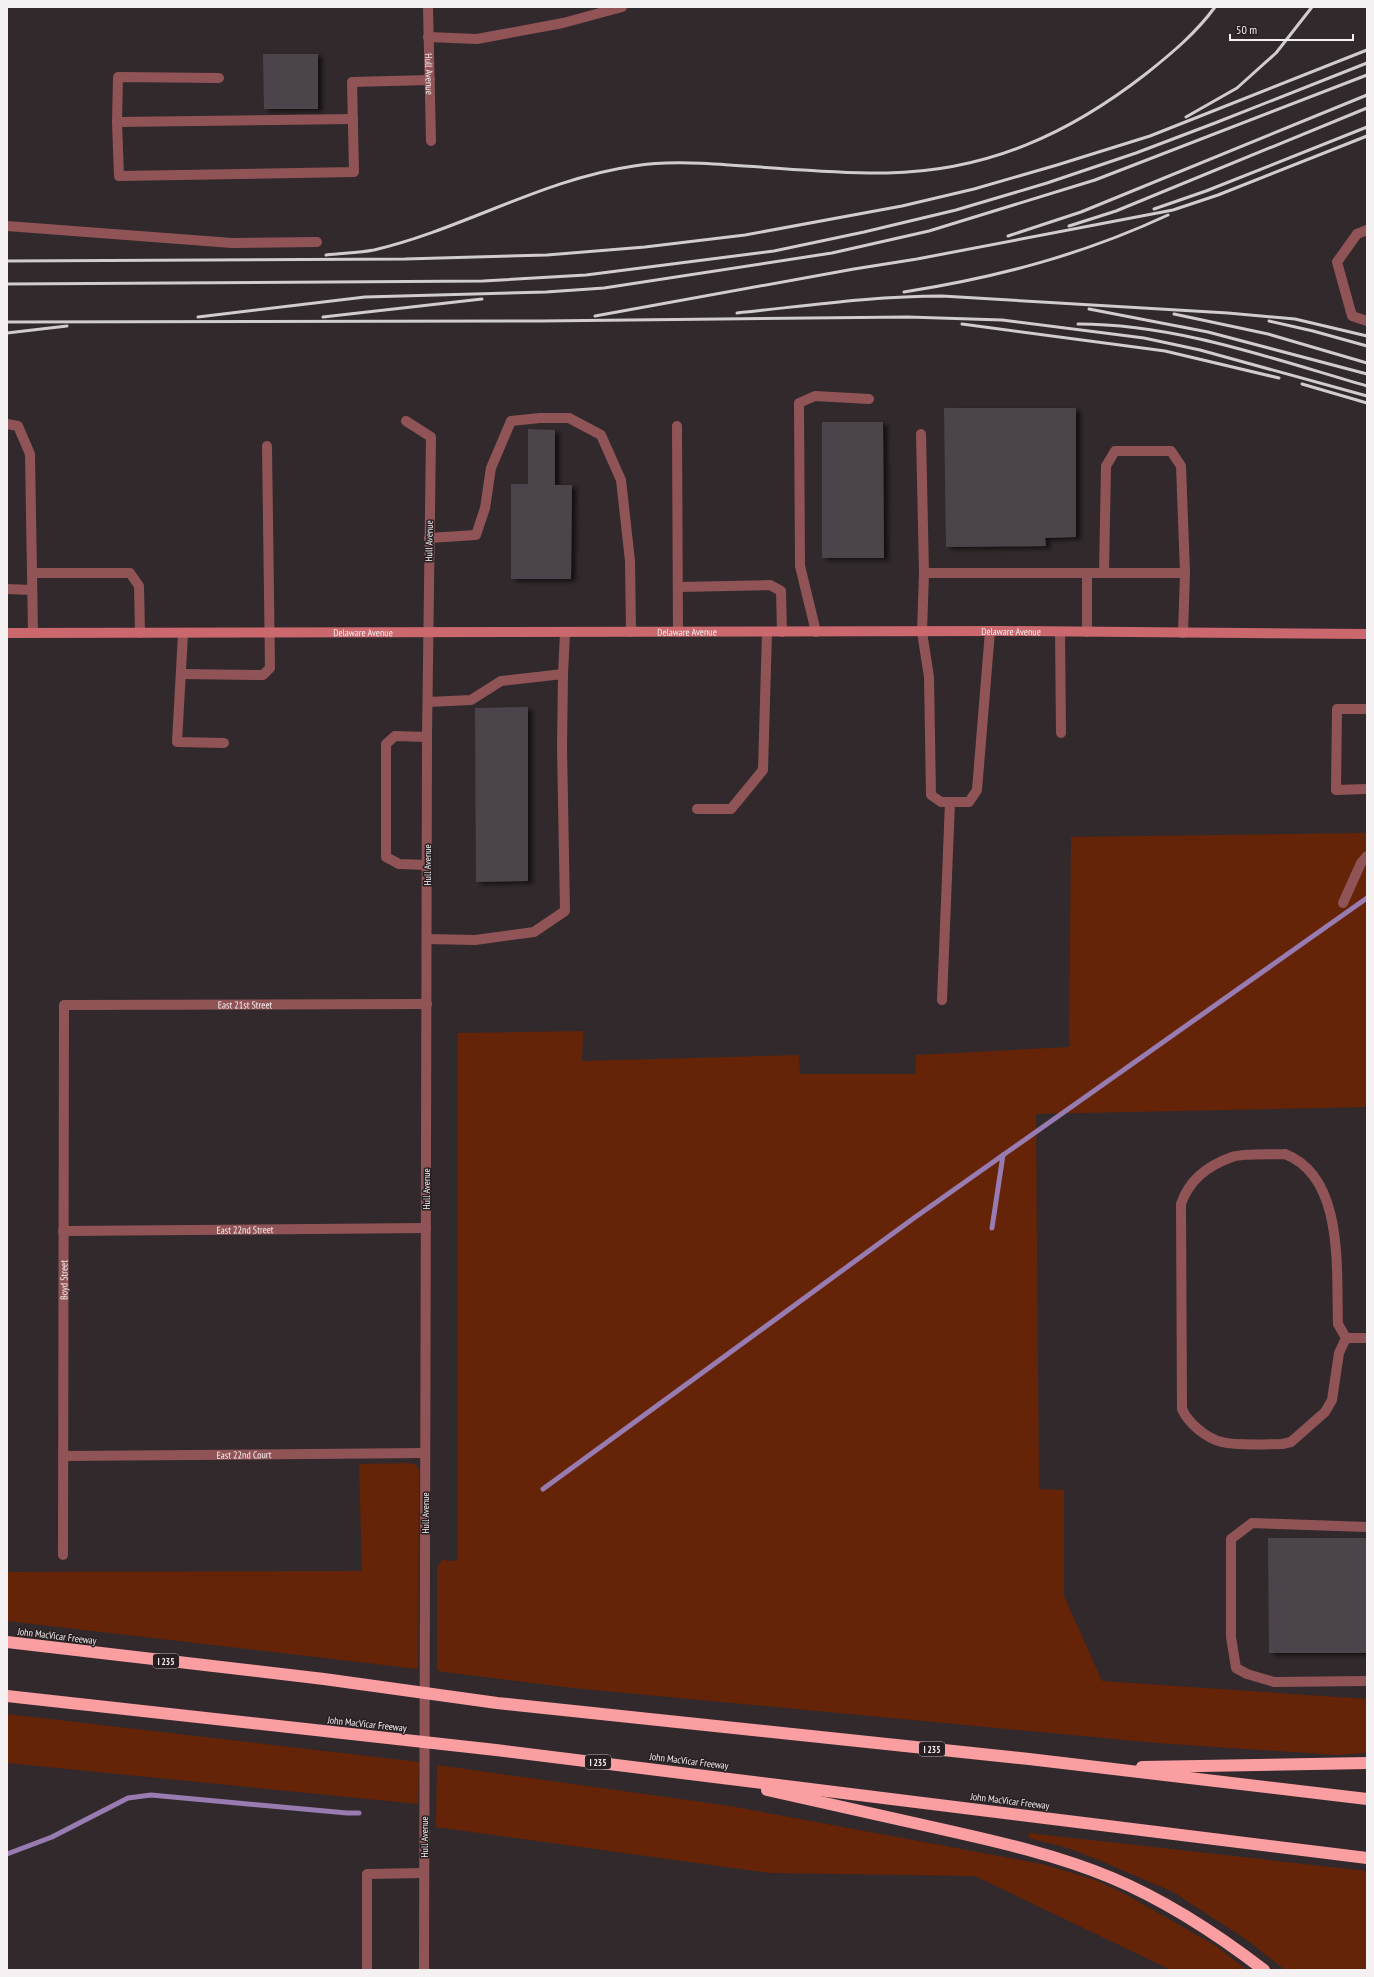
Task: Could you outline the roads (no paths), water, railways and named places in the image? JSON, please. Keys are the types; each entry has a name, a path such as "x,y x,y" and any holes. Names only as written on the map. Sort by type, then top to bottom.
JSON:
{"highway":[{"name":"John MacVicar Freeway","path":"7,1642 324,1679 498,1703 1029,1759 1091,1768 1367,1799"},
{"name":"John MacVicar Freeway","path":"7,1696 496,1750 1367,1858"},
{"path":"1091,1768 1367,1762"},
{"path":"700,1775 1020,1847 1067,1861 1113,1878 1172,1907 1227,1942 1264,1970"}],"main road":[{"name":"Delaware Avenue","path":"7,634 990,631 1367,634"}],"street":[{"name":"Hull Avenue","path":"428,7 431,141"},
{"path":"428,37 478,39 563,22 622,7"},
{"path":"219,78 118,77 117,122 119,176 354,172 352,82 430,80"},
{"path":"117,122 353,119"},
{"path":"7,226 232,243 317,242"},
{"path":"1367,230 1358,234 1337,262 1352,316 1367,321"},
{"path":"816,632 800,566 799,403 815,396 869,399"},
{"path":"429,538 476,535 485,508 491,468 511,421 540,418 569,418 601,435 621,480 630,561 631,632"},
{"name":"Hull Avenue","path":"406,421 431,437 427,737 424,1970"},
{"path":"7,424 18,426 30,454 32,634"},
{"path":"678,426 678,632"},
{"path":"921,434 924,573 922,632 929,677 932,795 941,802 969,802 977,790 990,631"},
{"path":"181,674 263,675 270,668 271,634 267,446"},
{"path":"1104,574 1106,466 1115,451 1172,451 1180,466 1185,574 1183,633"},
{"path":"32,573 130,573 139,586 140,634"},
{"path":"924,573 1185,574"},
{"path":"1087,573 1087,632"},
{"path":"679,587 770,585 781,591 782,632"},
{"path":"7,589 32,590"},
{"path":"697,809 732,809 763,770 767,632"},
{"path":"1060,632 1060,733"},
{"path":"427,939 475,940 534,932 565,911 562,746 565,633"},
{"path":"183,634 178,742 224,743"},
{"path":"428,702 471,700 501,681 563,674"},
{"path":"1367,709 1337,709 1336,790 1367,790"},
{"path":"427,737 395,736 386,744 386,857 399,864 427,865"},
{"path":"942,1000 950,802"},
{"path":"1343,903 1361,863 1367,856"},
{"name":"East 21st Street","path":"64,1005 427,1004"},
{"name":"Boyd Street","path":"64,1005 64,1555"},
{"path":"1285,1154 1295,1158 1306,1167 1319,1184 1328,1201 1333,1223 1338,1324 1346,1338 1339,1353 1332,1400 1325,1412 1291,1442 1282,1444 1222,1442 1198,1430 1186,1418 1182,1409 1181,1204 1185,1193 1199,1175 1233,1157 1285,1154"},
{"name":"East 22nd Street","path":"64,1231 426,1228"},
{"path":"1346,1338 1367,1338"},
{"name":"East 22nd Court","path":"64,1456 425,1453"},
{"path":"1367,1527 1252,1523 1232,1539 1231,1637 1236,1668 1247,1674 1274,1682 1367,1681"},
{"path":"367,1970 367,1874 424,1873"}],"waterway":[{"path":"543,1489 914,1218 1367,898"},
{"path":"992,1228 1003,1155"},
{"path":"7,1854 52,1837 128,1798 151,1795 359,1813"}],"railway":[{"path":"326,255 374,250 407,241 568,182 600,172 634,166 658,163 693,163 828,172 887,173 924,171 993,157 1026,145 1057,131 1118,95 1147,73 1192,34 1215,7"},
{"path":"1186,117 1237,88 1276,53 1312,7"},
{"path":"7,261 405,259 547,255 645,247 745,235 902,206 974,189 1057,165 1150,136 1367,50"},
{"path":"7,284 483,281 586,275 774,251 864,232 956,210 1047,183 1136,153 1367,63"},
{"path":"198,317 365,297 546,292 604,288 832,253 929,231 1095,180 1367,75"},
{"path":"1008,236 1081,212 1367,95"},
{"path":"1069,226 1116,211 1367,108"},
{"path":"1154,209 1206,191 1367,127"},
{"path":"595,316 917,259 1173,210 1218,195 1367,136"},
{"path":"904,292 1006,272 1039,263 1104,242 1168,215"},
{"path":"737,313 865,300 916,296 942,296 1228,313 1295,319 1367,336"},
{"path":"323,317 482,299"},
{"path":"1089,309 1208,332 1367,374"},
{"path":"1174,314 1268,334 1367,363"},
{"path":"7,322 541,321 908,317 1002,320 1144,338 1200,350 1367,396"},
{"path":"1269,321 1367,346"},
{"path":"962,324 1165,351 1279,378"},
{"path":"1078,324 1152,330 1188,336 1367,386"},
{"path":"7,333 67,326"},
{"path":"1302,384 1367,403"}]}
